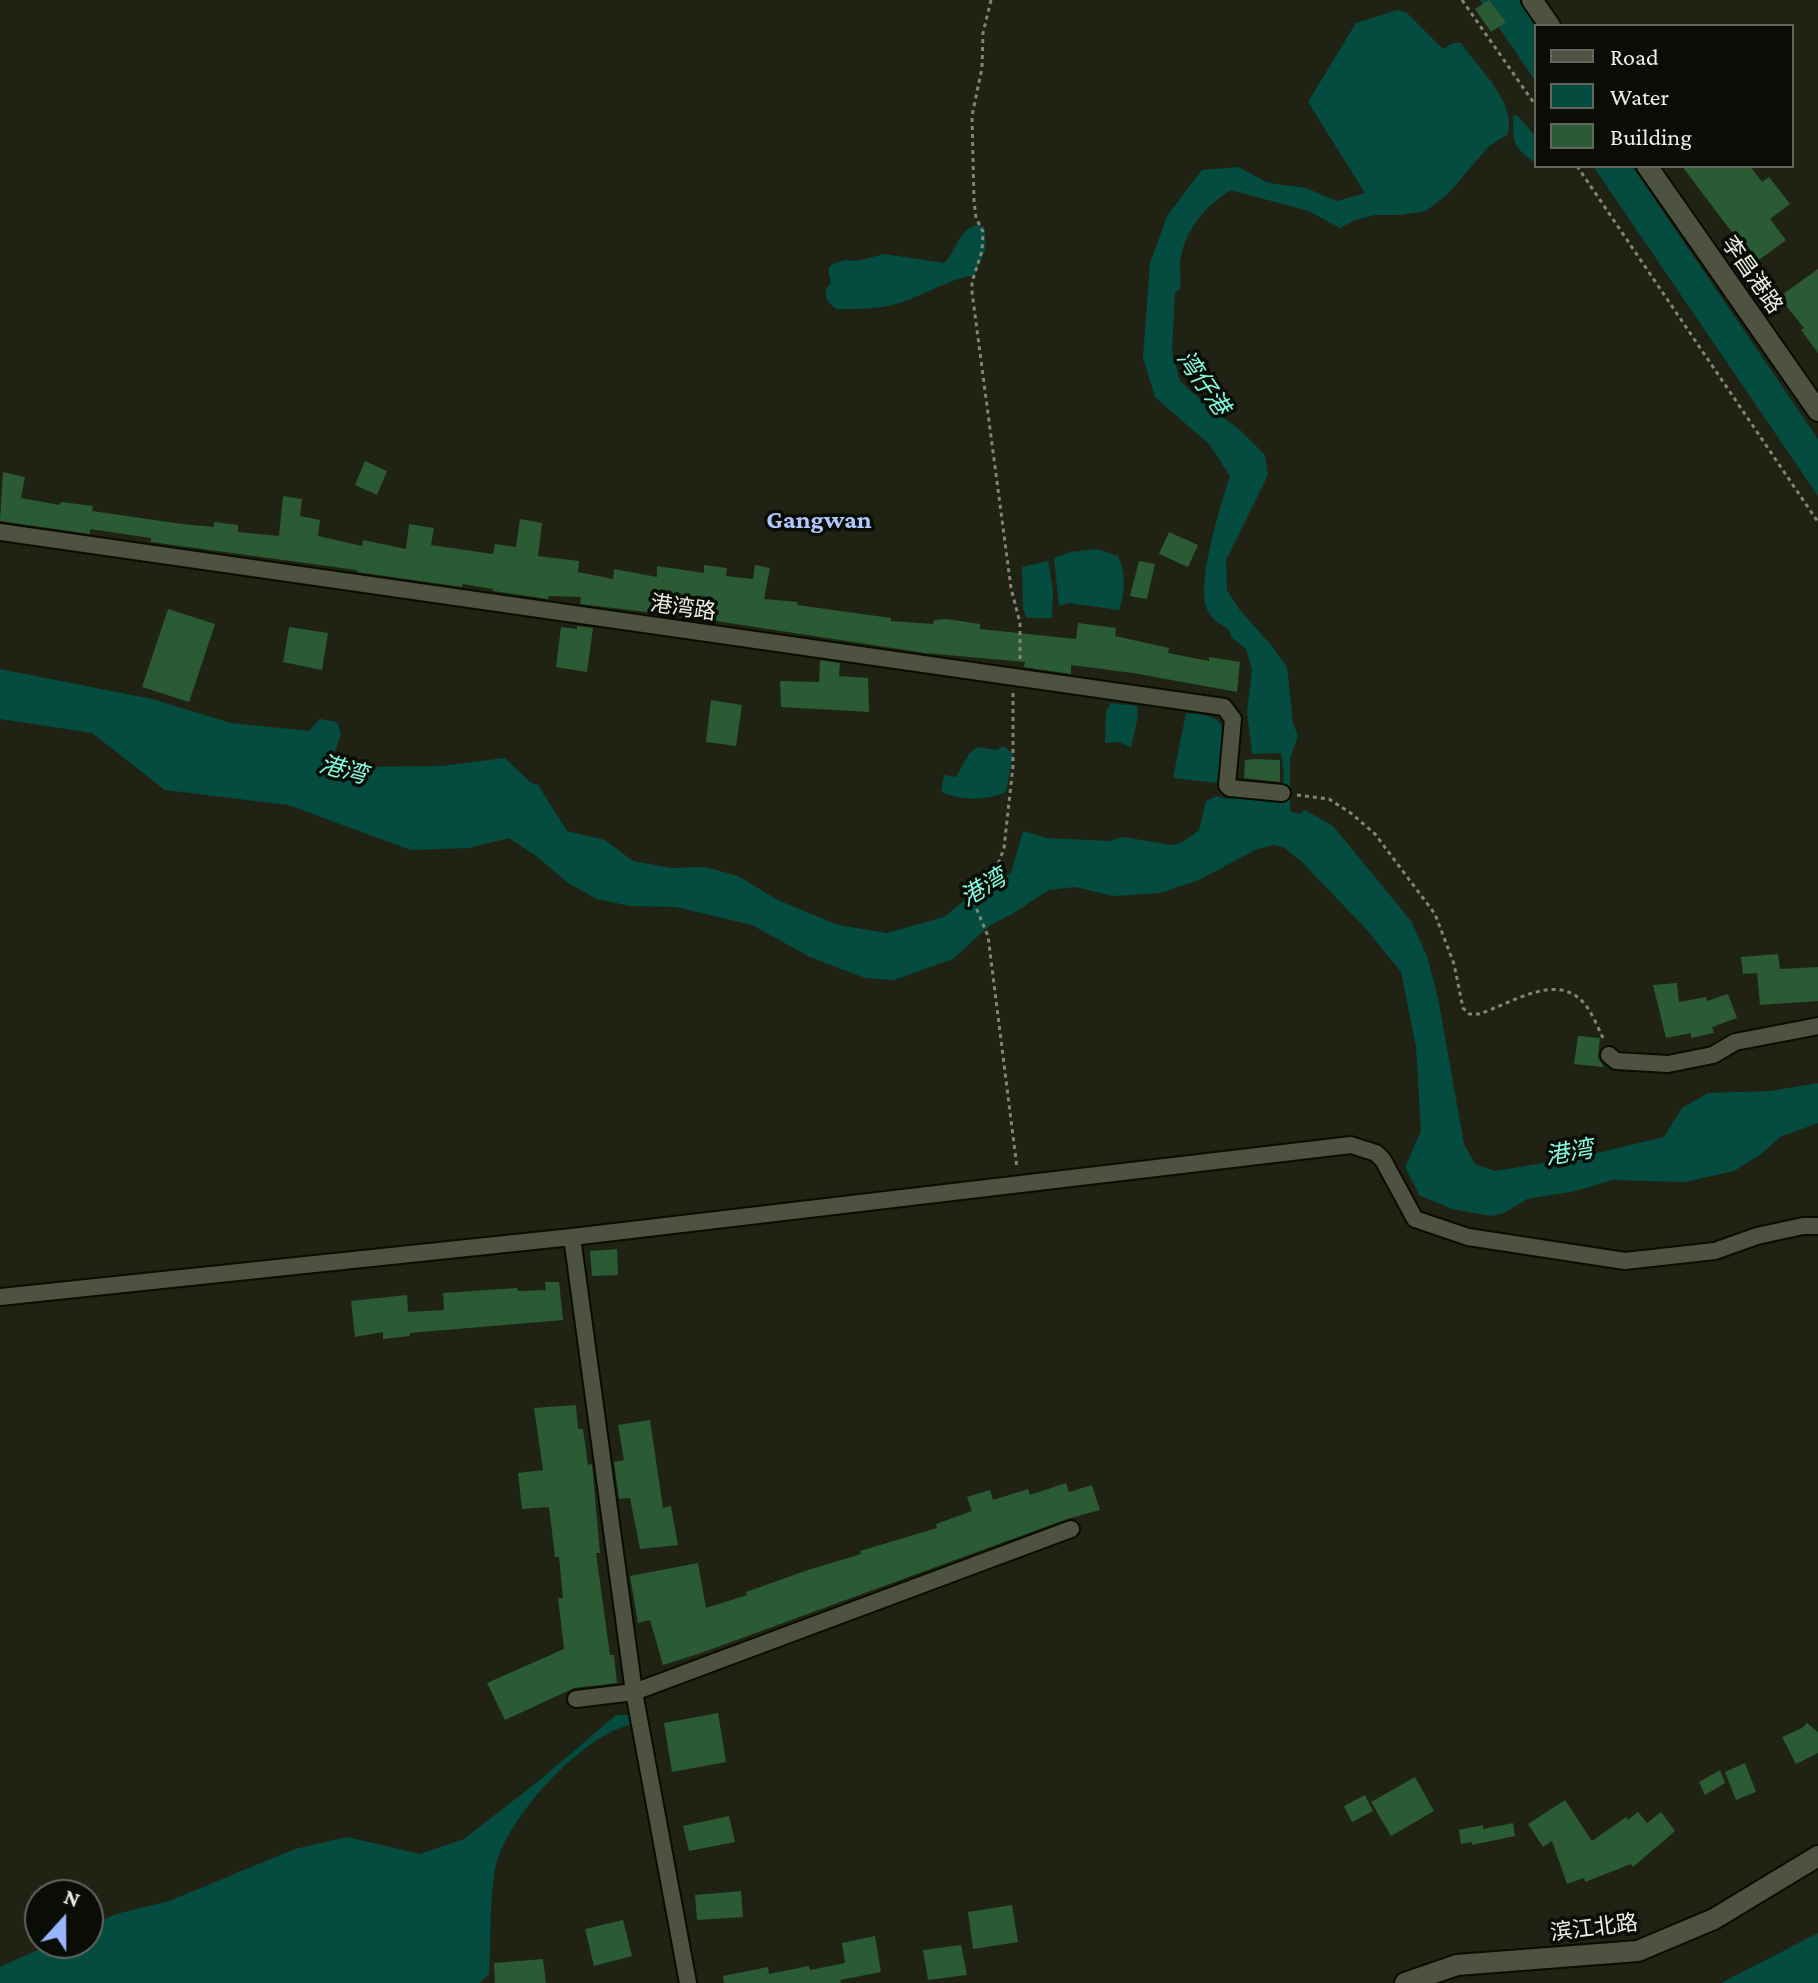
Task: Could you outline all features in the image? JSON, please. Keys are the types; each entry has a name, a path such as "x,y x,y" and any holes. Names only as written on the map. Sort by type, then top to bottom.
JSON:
{"street":[{"path":"1532,0 1549,24"},
{"name":"李昌港路","path":"1648,168 1818,411"},
{"name":"港湾路","path":"0,532 1224,707 1233,719 1227,785 1230,788 1282,793"},
{"path":"1609,1055 1616,1061 1668,1064 1713,1055 1735,1042 1818,1026"},
{"path":"0,1297 572,1237 1351,1145 1376,1153 1383,1160 1415,1219 1468,1237 1625,1261 1715,1251 1757,1236 1803,1226 1818,1226"},
{"path":"572,1237 634,1692 688,1983"},
{"path":"576,1699 634,1692 1071,1529"},
{"name":"滨江北路","path":"1405,1983 1457,1965 1638,1951 1714,1919 1818,1856"}],"path":[{"path":"991,0 983,33 982,68 972,116 974,201 976,218 983,232 982,251 972,292 1011,588 1020,623 1020,665 1013,678 1013,766 1004,848 998,865 969,891 988,936 1018,1184"},
{"path":"1462,0 1534,103"},
{"path":"1578,168 1818,522"},
{"path":"1282,793 1329,799 1375,834 1435,914 1454,964 1463,1008 1469,1014 1479,1014 1541,989 1571,991 1587,1006 1609,1055"}],"water":[{"path":"1480,0 1519,0 1536,24 1534,79"},
{"name":"港湾","path":"1397,10 1406,12 1443,49 1453,43 1461,43 1501,97 1509,121 1508,134 1488,147 1448,194 1426,211 1375,215 1340,228 1308,211 1231,190 1206,210 1193,226 1180,260 1180,289 1175,292 1172,352 1180,381 1240,430 1265,455 1268,475 1226,560 1227,590 1287,667 1293,723 1298,736 1290,758 1290,811 1299,814 1305,810 1333,826 1411,921 1427,956 1438,998 1464,1144 1475,1164 1495,1171 1580,1157 1664,1137 1682,1108 1708,1093 1770,1091 1818,1083 1818,1123 1780,1137 1760,1155 1734,1171 1685,1182 1612,1180 1576,1191 1527,1199 1504,1213 1491,1216 1452,1209 1419,1195 1405,1167 1421,1131 1416,1047 1401,972 1366,929 1301,861 1283,847 1273,845 1255,850 1199,880 1160,893 1113,896 1075,887 1049,890 989,926 953,959 894,980 865,978 810,957 752,925 676,907 630,906 597,899 568,883 509,838 469,848 411,850 288,805 165,790 92,733 0,719 0,669 152,699 231,723 309,731 320,719 337,722 341,733 334,756 353,767 441,766 505,758 530,782 538,785 567,831 605,840 633,861 671,868 706,867 738,876 778,900 838,925 887,933 944,917 975,892 1011,873 1023,831 1047,838 1109,841 1123,837 1172,845 1183,842 1199,830 1206,801 1217,796 1226,799 1282,793 1284,774 1281,753 1252,754 1247,711 1252,670 1246,649 1211,616 1204,597 1211,543 1230,476 1209,444 1155,397 1143,358 1150,263 1167,216 1202,170 1238,167 1269,183 1306,188 1337,201 1365,193 1308,102 1356,23"},
{"path":"1517,115 1534,135 1534,162 1516,143 1513,116"},
{"path":"1594,168 1633,168 1818,439 1818,496"},
{"path":"976,225 984,226 986,248 974,276 882,307 837,309 828,301 826,290 831,283 828,269 832,264 884,254 944,263 964,233"},
{"path":"1097,549 1118,556 1121,562 1124,583 1119,610 1069,603 1059,606 1054,558 1070,552"},
{"path":"1048,561 1053,590 1052,618 1027,618 1023,609 1022,567"},
{"path":"1111,703 1137,706 1138,716 1131,748 1120,742 1105,743 1106,712"},
{"path":"1186,713 1215,719 1225,733 1217,783 1173,778"},
{"path":"1004,746 1013,754 1006,792 974,799 941,792 944,775 956,777 969,754 977,747 996,750"},
{"path":"616,1715 634,1715 634,1724 592,1743 570,1761 529,1804 513,1828 495,1870 489,1975 479,1983 0,1983 0,1967 24,1956 24,1959 104,1959 104,1920 169,1901 295,1849 347,1837 420,1854 464,1839"},
{"path":"1818,1933 1818,1983 1721,1983"}],"building":[{"path":"1489,0 1506,22 1491,32 1475,9"},
{"path":"1684,168 1752,168 1762,182 1769,177 1790,204 1770,219 1786,240 1755,263"},
{"path":"1818,269 1818,353 1801,330 1804,328 1779,297"},
{"path":"365,461 387,471 377,495 355,485"},
{"path":"3,472 25,477 21,498 60,505 61,502 93,506 92,511 182,524 214,527 214,522 238,525 238,532 279,536 283,496 302,499 300,516 320,520 318,536 362,546 363,540 406,549 409,524 434,528 431,545 493,554 495,544 516,547 520,519 542,523 538,556 579,561 578,572 613,579 614,569 657,577 657,566 704,573 704,565 727,568 726,576 753,579 755,565 770,568 764,599 798,602 797,605 891,618 891,621 933,624 934,620 947,619 980,624 980,629 1076,639 1078,623 1116,628 1115,636 1169,648 1168,653 1209,661 1209,657 1240,662 1237,692 1071,665 1071,674 1024,667 1025,662 925,653 696,618 580,604 581,597 549,596 548,599 463,584 462,587 151,542 151,538 90,529 90,534 0,521"},
{"path":"1169,532 1198,545 1188,567 1159,554"},
{"path":"1139,561 1155,564 1147,599 1130,596"},
{"path":"168,609 215,624 189,702 142,687"},
{"path":"577,626 593,628 587,672 556,667 561,627 577,629"},
{"path":"289,627 328,633 322,670 283,662"},
{"path":"820,660 840,663 839,676 868,678 869,712 781,707 780,681 819,682"},
{"path":"711,700 742,705 736,746 706,742"},
{"path":"1245,760 1280,760 1280,782 1244,778"},
{"path":"1778,954 1780,969 1818,967 1818,1001 1760,1005 1757,973 1743,974 1741,957"},
{"path":"1677,983 1679,1002 1706,997 1707,1001 1728,994 1737,1018 1712,1027 1714,1033 1691,1038 1691,1033 1666,1038 1653,985"},
{"path":"1578,1036 1600,1038 1598,1058 1604,1067 1574,1064"},
{"path":"617,1249 618,1275 592,1276 590,1251"},
{"path":"545,1282 559,1282 563,1320 410,1333 410,1336 383,1339 383,1332 355,1337 351,1301 407,1295 408,1312 444,1310 443,1293 517,1288 518,1291 546,1290"},
{"path":"576,1405 578,1429 583,1429 588,1465 592,1464 600,1553 596,1553 610,1655 614,1655 617,1683 574,1688 505,1720 487,1683 564,1649 558,1598 563,1598 559,1557 555,1557 549,1507 522,1509 518,1473 543,1470 534,1408"},
{"path":"650,1420 663,1508 671,1506 678,1545 640,1549 630,1498 619,1499 614,1462 624,1460 618,1425"},
{"path":"1066,1483 1069,1492 1092,1485 1100,1510 1067,1519 701,1653 663,1665 650,1620 638,1623 630,1576 698,1563 706,1608 861,1554 860,1551 937,1528 936,1524 972,1511 967,1497 990,1490 993,1500 1028,1489 1030,1495"},
{"path":"718,1713 726,1762 672,1772 664,1723"},
{"path":"1807,1723 1818,1732 1818,1753 1796,1764 1782,1737"},
{"path":"1745,1763 1756,1792 1736,1800 1725,1772"},
{"path":"1720,1770 1725,1783 1705,1795 1699,1782"},
{"path":"1415,1777 1434,1811 1391,1836 1371,1802"},
{"path":"1365,1795 1373,1811 1352,1822 1344,1806"},
{"path":"1565,1800 1592,1841 1638,1812 1647,1823 1661,1812 1675,1831 1633,1867 1631,1864 1585,1882 1584,1878 1567,1884 1552,1841 1543,1847 1528,1824"},
{"path":"729,1816 735,1842 689,1851 683,1826"},
{"path":"1513,1823 1515,1836 1472,1845 1472,1842 1461,1844 1459,1830"},
{"path":"741,1891 743,1917 697,1920 695,1895"},
{"path":"1012,1905 1018,1942 973,1949 968,1912"},
{"path":"623,1920 632,1956 594,1966 585,1929"},
{"path":"875,1936 881,1972 840,1980 841,1983 724,1983 723,1976 768,1967 769,1974 845,1963 842,1943"},
{"path":"961,1945 967,1975 928,1980 923,1950"},
{"path":"543,1959 546,1983 495,1983 494,1963"}],"district":[{"name":"Gangwan","path":"819,520"}],"water label":[{"name":"湾仔港","path":"1203,383"}]}
